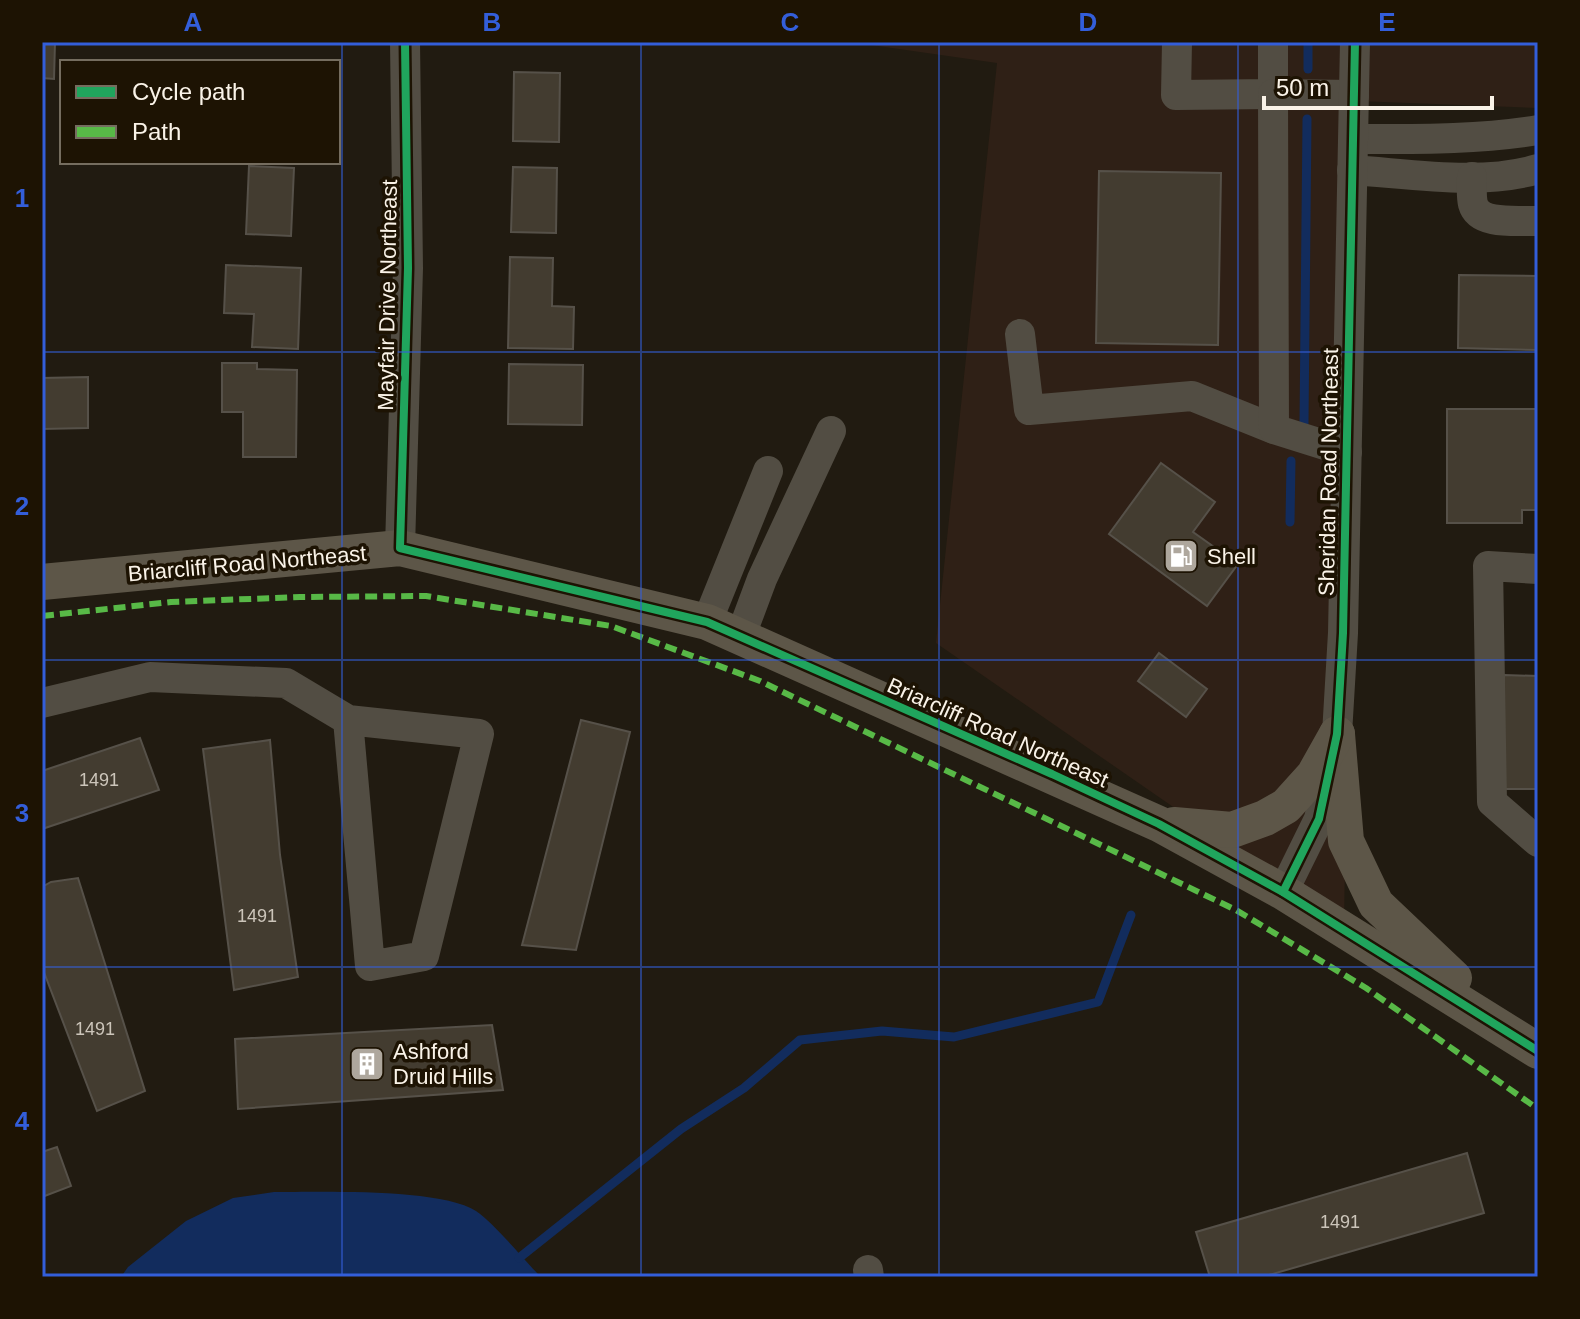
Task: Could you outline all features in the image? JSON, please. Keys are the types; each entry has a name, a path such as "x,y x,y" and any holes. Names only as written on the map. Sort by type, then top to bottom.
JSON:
{"main road":[{"name":"Briarcliff Road Northeast","path":"42,582 400,548 707,622 1159,824 1283,892 1531,1046"},
{"path":"1159,824 1232,830 1265,818 1286,806 1314,775 1337,734"},
{"path":"1337,734 1346,841 1376,904 1416,944 1531,1046"}],"street":[{"name":"Mayfair Drive Northeast","path":"400,548 408,268 405,42"},
{"path":"1177,42 1176,95 1354,95"},
{"path":"1273,42 1274,429"},
{"name":"Sheridan Road Northeast","path":"1283,892 1319,819 1337,734 1343,633 1355,42"},
{"path":"1354,139 1501,136 1538,130"},
{"path":"1352,170 1472,177 1517,175 1538,169"},
{"path":"1472,177 1473,203 1477,214 1488,218 1538,221"},
{"path":"1020,334 1029,410 1192,396 1274,429 1347,452"},
{"path":"740,638 762,579 831,431"},
{"path":"707,622 768,471"},
{"path":"1538,569 1488,566 1492,802 1538,842"},
{"path":"42,703 150,677 286,683 348,720 479,734 424,956 370,966 348,720"}],"shaded area":[{"path":"850,42 1538,42 1538,108 1357,101 1344,925 936,643 997,63"}],"water":[{"path":"274,1192 379,1193 436,1198 459,1204 484,1217 541,1277 121,1277 128,1267 186,1221 233,1198"}],"building":[{"path":"42,42 55,42 54,79 42,78"},
{"path":"514,72 560,73 559,142 513,141"},
{"path":"249,166 294,168 291,236 246,234"},
{"path":"513,167 557,168 556,233 511,232"},
{"path":"1099,171 1221,173 1218,345 1096,343"},
{"path":"510,257 553,258 552,306 574,307 573,349 508,348"},
{"path":"226,265 301,268 298,349 252,347 254,314 224,313"},
{"path":"1459,275 1538,276 1538,350 1458,348"},
{"path":"222,363 257,363 257,369 297,370 296,457 243,457 243,412 222,412"},
{"path":"509,364 583,365 582,425 508,424"},
{"path":"88,377 88,428 42,429 42,378"},
{"path":"1447,409 1538,409 1538,510 1522,510 1522,523 1447,523"},
{"path":"1161,463 1215,502 1193,532 1238,564 1207,606 1109,534"},
{"path":"1159,653 1207,689 1186,717 1138,681"},
{"path":"1504,675 1538,676 1538,789 1502,789"},
{"path":"581,720 630,732 576,950 522,945"},
{"path":"140,738 159,790 42,829 42,771"},
{"path":"270,740 280,855 298,977 234,990 203,749"},
{"path":"78,878 145,1091 97,1111 42,967 42,887 51,882"},
{"name":"Ashford Druid Hills","path":"492,1025 503,1090 238,1109 235,1039"},
{"path":"57,1147 71,1186 42,1197 42,1152"},
{"path":"1467,1153 1484,1213 1262,1277 1210,1277 1196,1232"}],"waterway":[{"path":"1308,42 1308,69"},
{"path":"1304,424 1307,119"},
{"path":"1290,522 1291,461"},
{"path":"519,1258 681,1129 744,1088 800,1040 882,1031 954,1037 1098,1002 1131,915"}],"marked path":[{"path":"42,616 171,602 426,596 611,626 760,681 1236,910 1366,988 1538,1109"}],"cycle path":[{"path":"405,42 408,268 400,548 707,622 1052,774 1159,824 1283,892 1538,1051"},
{"path":"1283,892 1319,819 1337,734 1343,633 1355,42"}],"place":[{"name":"Shell","path":"1181,556"},
{"name":"Ashford Druid Hills","path":"367,1064"}]}
